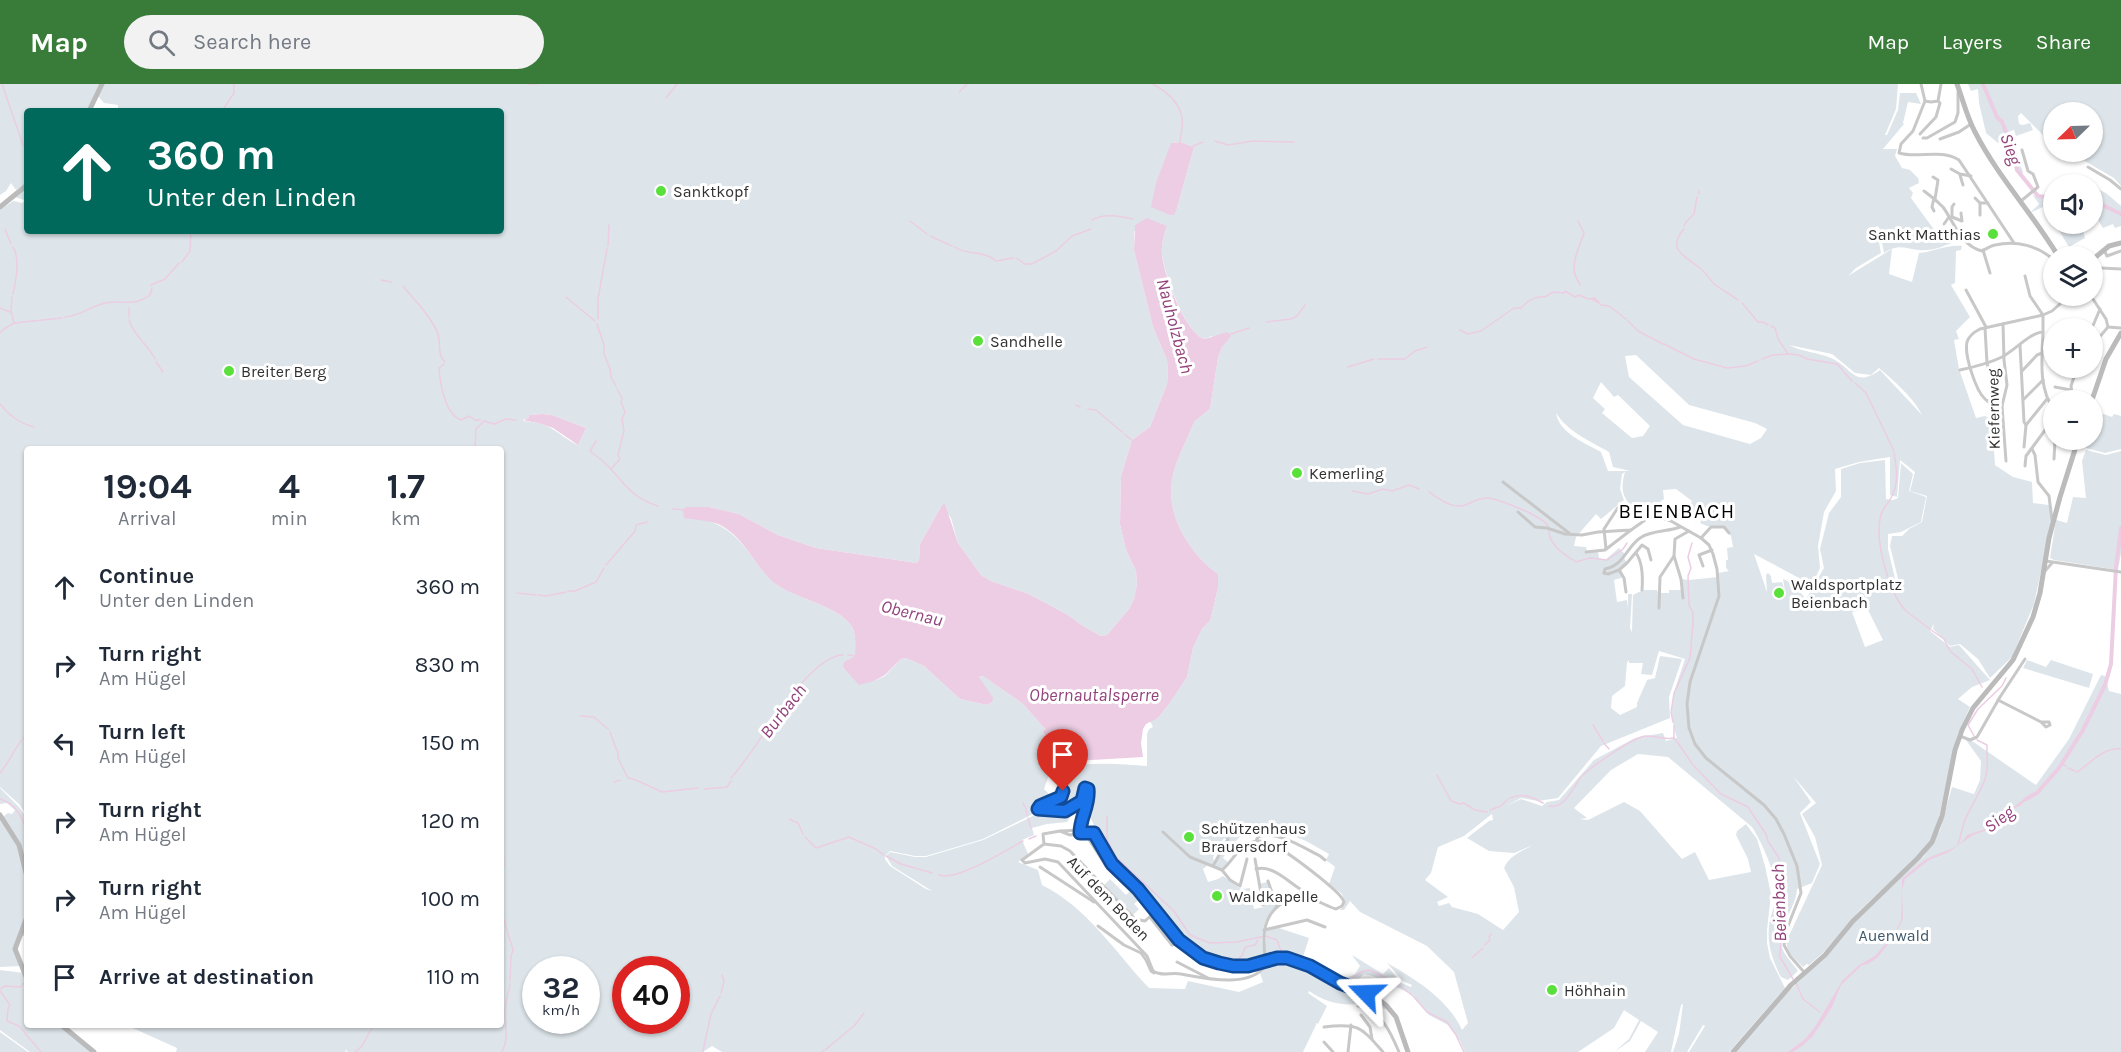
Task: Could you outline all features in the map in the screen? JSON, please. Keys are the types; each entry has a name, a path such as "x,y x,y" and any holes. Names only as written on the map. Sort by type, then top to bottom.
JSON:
{"main road":[{"path":"90,108 102,84"},
{"path":"1958,86 1971,124 1995,165 2051,246"},
{"path":"0,207 24,187"},
{"path":"2104,250 2111,245 2121,243"},
{"path":"2095,390 2106,359 2121,333"},
{"path":"1732,1052 1791,985 1825,955 1852,921 1932,842 1942,816 1959,736 1973,708 2003,673 2017,652 2035,610 2044,573 2051,562 2048,549 2075,450"},
{"path":"0,815 19,845 24,865"},
{"path":"1091,832 1112,864 1138,889 1179,940 1203,958 1219,963 1248,966 1284,958 1302,963 1340,983 1377,998 1388,1006 1394,1014 1408,1052"},
{"path":"24,925 15,949 24,970"},
{"path":"65,1028 94,1052"}],"street":[{"path":"1921,84 1925,100 1913,130 1901,144 1900,154 1953,156 1959,160 2014,243"},
{"path":"1920,134 1936,117 1940,103 1938,100 1941,84"},
{"path":"1923,138 1955,122 1958,113 1958,86"},
{"path":"1925,100 1931,102 1938,100"},
{"path":"1940,139 1959,132 1971,124"},
{"path":"2020,202 2038,186 2033,174 2028,171 2022,150"},
{"path":"2088,167 2121,189"},
{"path":"1951,169 1971,176"},
{"path":"1960,174 1963,185"},
{"path":"1933,177 1938,180 1932,207 1934,211"},
{"path":"1924,191 1950,217 1967,243 1976,249 1983,250 1994,245 2014,243 2043,251"},
{"path":"1975,198 1980,203 1988,203"},
{"path":"1980,203 1980,215"},
{"path":"1944,224 1950,217 1954,204"},
{"path":"1950,217 1962,221 1961,213"},
{"path":"1983,250 1990,273"},
{"path":"2104,250 2107,256 2121,251"},
{"path":"2103,268 2121,269"},
{"path":"2025,276 2030,296 2043,315"},
{"path":"1966,290 1985,327 1987,363 1994,391 1989,402"},
{"path":"2002,406 1989,402 1978,390 1966,353 1967,344 1972,335 1985,327 2043,315 2058,306"},
{"path":"2098,306 2108,327"},
{"path":"2096,318 2100,309"},
{"name":"Kiefernweg","path":"2003,324 2007,385 2002,406 2006,462"},
{"path":"2108,327 2121,328"},
{"path":"2103,333 2108,327"},
{"path":"1960,370 2004,356 2036,333 2043,332 2045,390"},
{"path":"2020,345 2026,425 2024,447"},
{"path":"2022,371 2042,353"},
{"path":"2055,387 2072,390 2075,378"},
{"path":"2024,399 2043,380"},
{"path":"2026,425 2043,404"},
{"path":"2025,466 2025,458 2043,433"},
{"path":"2032,449 2038,483 2049,496 2053,526"},
{"path":"2054,450 2054,459"},
{"path":"1503,482 1571,534"},
{"path":"1606,549 1604,531 1619,506"},
{"path":"1518,512 1535,527 1549,528 1579,536 1633,529"},
{"path":"1587,552 1606,549 1645,519 1653,516 1665,518 1689,531 1701,538 1712,550 1717,569 1719,594 1688,691 1689,729 1695,744 1706,758 1764,806 1776,819 1784,834 1797,866 1801,888 1798,903 1786,931 1784,945 1804,973"},
{"path":"1701,538 1711,526 1724,527 1729,533"},
{"path":"1651,560 1648,549 1644,545 1619,570 1607,574 1604,571 1618,563 1640,538 1662,529 1672,530 1680,527"},
{"path":"1633,529 1640,538"},
{"path":"1672,530 1676,538 1674,555 1681,579 1683,598"},
{"path":"1676,538 1689,531"},
{"path":"1703,566 1699,555 1712,550"},
{"path":"1636,553 1639,556 1641,568 1642,590"},
{"path":"1659,608 1660,577 1674,555"},
{"path":"2051,562 2118,571"},
{"path":"1619,570 1624,578 1626,592"},
{"path":"1959,736 1972,740 1977,737 2025,660"},
{"path":"1998,700 2041,722"},
{"path":"1956,748 1961,741 1967,739"},
{"path":"1059,774 1063,791 1061,797 1037,809 1067,811 1082,801 1086,788 1089,798 1080,832"},
{"path":"1080,832 1087,827 1091,832 1091,844 1106,866"},
{"path":"1091,832 1070,835 1060,831 1043,834 1044,843 1061,846 1070,851 1135,919 1143,921 1156,911"},
{"path":"1163,832 1190,857 1221,870 1230,880 1240,886 1247,859"},
{"path":"1256,841 1258,837 1270,834 1325,860"},
{"path":"1213,866 1228,839"},
{"path":"1098,926 1124,945 1141,953 1151,971 1156,973 1179,974 1213,980 1245,978 1257,975 1265,966 1264,934 1268,918 1277,907 1292,899 1306,898 1336,909 1344,902 1340,894 1276,846 1263,841 1244,846 1221,870"},
{"name":"Auf dem Boden","path":"1044,843 1022,860 1025,863 1045,860 1058,862 1148,956 1156,973"},
{"path":"1255,859 1263,905"},
{"path":"1040,867 1098,905"},
{"path":"1256,869 1270,868 1305,892 1306,898"},
{"path":"1268,881 1277,907"},
{"path":"1150,917 1172,948 1179,940"},
{"path":"1264,934 1276,926 1307,920 1326,927"},
{"path":"1276,926 1281,929"},
{"path":"1177,962 1213,980"},
{"path":"1358,1006 1373,1012 1381,1019 1392,1034 1399,1052"},
{"path":"1361,1015 1370,1027 1372,1040"},
{"path":"1348,1052 1351,1025"},
{"path":"1324,1027 1351,1025 1362,1029 1383,1052"},
{"path":"1324,1042 1333,1052"}],"green space":[{"path":"0,84 100,84 88,108 24,108 24,185 16,190 11,183 0,195"},
{"path":"104,84 1898,84 1896,109 1885,135 1898,110 1900,93 1916,93 1921,104 1908,102 1904,124 1883,149 1897,149 1895,156 1902,168 1910,170 1918,178 1919,183 1909,188 1913,193 1911,198 1938,235 1891,228 1938,237 1951,243 1930,250 1901,247 1892,249 1889,274 1912,282 1919,253 1962,246 1961,250 1956,251 1955,283 1951,285 1970,317 1956,331 1959,339 1954,340 1959,369 1976,418 1985,416 1992,420 1995,465 2013,477 2032,482 2033,503 2049,505 2052,520 2034,604 2012,657 1990,678 1978,659 1960,644 1950,646 1933,629 1934,624 1930,631 1950,647 1959,645 1990,680 1972,687 1958,699 1970,707 1957,736 1936,830 1921,853 1859,911 1824,952 1809,965 1803,967 1789,953 1786,942 1822,865 1815,837 1802,814 1816,803 1793,776 1811,802 1800,813 1820,864 1812,883 1797,889 1781,937 1785,954 1798,971 1788,980 1781,977 1770,946 1769,927 1776,886 1768,859 1756,834 1752,827 1668,757 1638,754 1611,770 1574,808 1587,818 1579,819 1588,820 1624,802 1640,811 1682,859 1695,852 1709,880 1751,872 1748,859 1736,835 1737,831 1746,824 1757,839 1771,894 1767,943 1770,958 1785,988 1729,1052 1689,1052 1705,1026 1703,1025 1687,1052 1673,1052 1679,1034 1683,1004 1671,1052 1645,1052 1658,1032 1641,1021 1630,1041 1614,1052 1629,1039 1639,1020 1624,1010 1614,1028 1578,1052 1465,1052 1448,1025 1429,1015 1413,995 1373,976 1364,974 1351,986 1287,957 1268,959 1265,947 1266,930 1276,927 1309,938 1303,957 1346,978 1355,974 1360,966 1352,955 1383,974 1389,968 1401,983 1411,987 1412,985 1403,981 1387,963 1430,991 1449,1009 1462,1030 1468,1023 1454,972 1427,946 1360,912 1350,901 1344,910 1340,910 1345,901 1342,894 1329,884 1335,867 1351,879 1326,860 1329,854 1306,841 1264,824 1245,833 1236,841 1223,858 1228,862 1219,869 1213,866 1227,840 1224,838 1213,857 1212,866 1209,864 1203,869 1208,882 1223,876 1241,889 1250,888 1254,909 1264,907 1259,884 1267,882 1276,907 1264,925 1265,960 1242,965 1225,964 1209,958 1180,938 1167,924 1133,883 1135,881 1122,869 1125,866 1113,854 1105,840 1101,841 1087,810 1089,797 1079,803 1067,822 1032,828 1034,835 1022,840 1028,854 1018,862 1038,870 1042,885 1087,918 1149,988 1185,989 1188,981 1239,992 1263,982 1260,973 1264,967 1269,963 1283,960 1320,972 1388,1008 1384,1009 1371,1001 1338,1004 1309,991 1308,993 1327,1006 1318,1024 1316,1023 1303,1052 722,1052 712,1046 703,1052 348,1052 345,1049 346,1052 176,1052 177,1048 133,1028 504,1028 504,446 24,446 24,737 19,742 24,738 24,812 0,787 0,210 13,201 23,203 24,200 24,234 504,234 504,108 118,108 118,105 104,103 98,96","holes":["1180,142 1194,147 1177,208 1171,143","1167,226 1162,243 1162,254 1177,302 1198,335 1205,339 1212,336 1222,347 1218,358 1210,409 1195,421 1180,453 1172,480 1171,494 1182,533 1198,556 1218,574 1218,588 1210,621 1202,629 1193,648 1187,677 1158,718 1150,721 1153,727 1147,734 1147,766 1105,764 1073,767 1065,770 1057,795 1050,795 1044,789 1053,764 1057,762 1043,733 1045,729 1023,704 983,676 979,677 992,702 987,705 960,699 924,666 906,658 901,659 885,676 874,681 848,660 855,656 855,639 852,627 844,618 774,583 732,534 715,523 683,510 687,507 709,507 739,514 778,535 816,548 917,563 920,544 942,505 951,518 958,543 981,575 991,581 1029,594 1101,636 1107,635 1129,609 1137,584 1136,571 1126,550 1120,524 1121,476 1132,440 1150,427 1167,384 1168,373 1167,360 1153,327 1134,250 1134,231","1876,226 1879,227 1884,253 1891,250 1848,276 1856,268 1881,253","1789,345 1832,354 1855,373 1871,375 1859,377 1831,358","1636,355 1689,405 1755,423 1767,429 1761,438 1750,444 1683,425 1629,377 1625,356","1879,368 1908,395 1922,415 1880,370 1871,375","1601,382 1614,397 1618,395 1650,426 1643,436 1632,438 1602,413 1605,409 1593,398","1556,413 1573,431 1609,452 1613,467 1630,471 1608,471 1601,452 1567,432","529,415 552,415 586,428 578,445 548,427 523,421 523,419 528,419","1890,457 1890,495 1897,497 1900,460 1915,472 1910,491 1927,496 1922,522 1902,536 1892,536 1890,546 1900,587 1897,587 1888,549 1888,534 1901,532 1921,522 1926,497 1909,491 1913,474 1901,463 1898,498 1886,499 1885,460 1860,463 1841,469 1841,497 1829,513 1820,549 1824,568 1806,599 1792,583 1783,579 1785,591 1782,582 1772,583 1768,573 1766,575 1767,592 1754,554 1799,578 1803,588 1809,591 1820,568 1818,546 1824,512 1836,491 1835,469 1859,462","1625,472 1624,495 1632,507 1630,510 1633,515 1640,512 1643,516 1642,522 1645,519 1644,512 1661,505 1664,499 1663,490 1676,489 1692,501 1684,517 1692,516 1696,522 1701,511 1704,514 1700,523 1724,528 1731,536 1733,547 1727,548 1726,568 1729,571 1718,573 1718,577 1681,579 1682,590 1669,590 1669,593 1643,590 1633,595 1632,632 1630,628 1632,594 1628,594 1628,609 1627,600 1617,602 1614,580 1624,577 1621,569 1627,563 1624,553 1619,548 1605,560 1599,558 1598,551 1587,552 1586,547 1574,546 1576,537 1596,514 1601,519 1624,500 1620,489 1622,474","1867,608 1883,640 1865,647 1852,612","1659,651 1685,659 1672,706 1677,738 1666,741 1663,733 1635,738 1594,760 1559,800 1547,802 1542,806 1521,799 1506,806 1521,798 1538,801 1558,798 1601,746 1670,718 1669,697 1682,659 1660,656 1655,678 1647,680 1637,707 1620,715 1611,708 1612,696 1625,686 1629,660 1629,663 1643,663 1641,674 1652,675","1043,813 983,840 926,857 915,857 890,852 886,856 892,866 932,891 890,866 885,859 885,856 890,851 926,856 983,839 1033,814","1492,814 1493,820 1467,838 1489,851 1514,853 1533,845 1513,857 1504,868 1514,887 1519,912 1503,930 1478,914 1452,907 1449,903 1439,906 1437,902 1448,897 1425,880 1431,873 1438,847 1464,836"]},
{"path":"1968,84 2121,84 2121,186 2114,178 2086,162 2103,162 2103,102 2043,102 2043,135 2021,113 2018,116 2019,124 2030,123 2033,130 2016,136 2014,130 2008,132 2023,172 2022,175 2013,164 2011,151 2007,152 2002,141 1998,143 1986,133 1978,89 1971,91"},
{"path":"24,190 24,200 15,197"},
{"path":"2103,192 2121,206 2121,226 2115,228 2113,224 2103,228"},
{"path":"2032,194 2038,198 2043,196 2043,207 2030,213 2039,204"},
{"path":"2061,234 2084,234 2085,238 2068,246"},
{"path":"2103,414 2112,417 2114,414 2121,416 2121,449 2105,453 2094,450 2103,450"},
{"path":"2086,450 2106,455 2121,451 2121,553 2118,570 2050,558 2056,520 2067,523 2073,497 2086,498 2082,461"},
{"path":"2027,660 2046,667 2051,660 2093,674 2089,688 2023,668"},
{"name":"Auenwald","path":"2101,675 2105,676 2109,691 2121,694 2121,1052 1735,1052 1780,1000 1825,956 1856,919 1924,856 1940,830 1952,787 1974,794 1980,780 1981,761 1966,740 1972,741 2036,785 2069,739"},
{"path":"0,788 24,814 24,923 16,942 21,966 0,967 0,817 5,823 4,816 8,813 12,814 15,810 7,803 0,804"},
{"path":"1110,879 1126,895 1133,888 1142,897 1134,904 1139,909 1133,915 1104,885"},
{"path":"0,970 24,973 24,1028 62,1028 93,1052 30,1052 0,1030"},
{"path":"0,1032 28,1052 0,1052"}],"water":[{"path":"1180,142 1194,147 1177,208 1174,215 1170,215 1151,207 1156,183 1171,143"},
{"name":"Obernautalsperre","path":"1147,218 1167,226 1162,247 1163,263 1171,288 1190,327 1205,339 1227,332 1231,336 1222,347 1218,358 1210,409 1195,421 1180,453 1172,480 1171,494 1182,533 1198,556 1218,574 1218,588 1210,621 1202,629 1193,648 1187,677 1158,718 1146,724 1143,729 1141,743 1143,757 1057,762 1043,732 1045,729 1023,704 983,676 979,677 993,698 992,702 987,705 960,699 924,666 906,658 901,659 885,675 859,685 843,667 844,662 855,656 855,635 850,624 833,611 791,593 773,582 728,530 711,522 684,518 683,510 686,507 709,507 739,514 778,535 816,548 917,563 920,544 942,505 945,504 958,543 981,575 991,581 1029,594 1101,636 1107,635 1129,609 1137,584 1136,571 1126,550 1120,524 1121,476 1132,440 1150,427 1167,384 1167,360 1153,327 1134,250 1135,225"},
{"path":"529,415 552,415 586,428 578,445 553,428 522,420 528,419"},
{"path":"2029,797 2021,805 2011,810 1996,827 1973,835 1949,852 1929,860 1905,879 1902,890 1903,919 1894,937 1877,958 1862,965 1841,985 1832,1007 1813,1036 1793,1052 1788,1052 1805,1039 1815,1027 1842,981 1859,965 1875,956 1895,933 1901,920 1902,879 1930,857 1954,848 1967,835 1994,826 2010,810"}],"waterway":[{"path":"2,84 23,145"},
{"path":"224,108 234,93 234,84"},
{"path":"528,84 537,84"},
{"path":"666,98 677,84"},
{"path":"959,92 967,84"},
{"name":"Nauholzbach","path":"1153,84 1175,101 1181,113 1180,142"},
{"name":"Sieg","path":"1983,84 2012,147 2017,170 2038,196 2043,197"},
{"path":"1215,141 1228,145 1253,141 1294,142"},
{"path":"1193,146 1203,142"},
{"path":"1684,226 1694,214 1697,197"},
{"name":"Sieg","path":"2103,205 2121,214"},
{"path":"1092,220 1107,216 1133,219"},
{"path":"910,221 927,234"},
{"path":"1578,221 1584,233 1574,266 1574,272 1580,285"},
{"path":"608,246 609,225"},
{"path":"5,229 11,244"},
{"path":"1016,258 1025,264 1032,264 1056,251 1072,236 1091,229"},
{"path":"1684,229 1677,242 1680,252 1715,284 1738,300"},
{"path":"182,262 190,251 191,234"},
{"path":"930,236 952,246"},
{"path":"13,247 17,263 13,294"},
{"path":"955,247 987,255 996,261 1013,258"},
{"path":"598,319 598,299 607,249"},
{"path":"151,285 165,279 179,263"},
{"path":"381,280 391,282"},
{"path":"403,286 435,327 441,356 445,362"},
{"path":"65,317 105,303 138,301 150,295 152,288"},
{"path":"1460,330 1468,334 1481,331 1514,308 1521,308 1532,299 1545,297 1553,292 1564,293 1565,291 1575,297 1579,295 1588,299 1595,298 1601,305 1609,306 1626,319"},
{"path":"12,297 11,311 14,323"},
{"path":"566,297 595,321"},
{"path":"1592,299 1599,303"},
{"path":"1742,303 1758,322 1768,325"},
{"path":"1266,322 1291,319 1297,316 1305,305"},
{"path":"0,308 10,312"},
{"path":"129,308 129,317"},
{"path":"0,333 14,323 62,318"},
{"path":"129,320 134,331 155,359"},
{"path":"1628,321 1638,331 1663,344"},
{"path":"597,324 611,377 616,386"},
{"path":"1771,326 1775,328 1778,339 1788,354"},
{"path":"1228,335 1249,328"},
{"path":"1664,344 1694,359 1727,368 1746,366 1758,361"},
{"path":"1378,359 1405,359 1415,351 1427,347"},
{"path":"1762,359 1773,355 1790,354 1837,364 1852,381"},
{"path":"1348,367 1374,359"},
{"path":"156,362 163,372"},
{"path":"444,364 439,368 441,382 444,398 451,412 461,420 469,416 480,420"},
{"path":"1855,383 1866,393 1894,451"},
{"path":"611,469 620,459 618,455 624,431 622,419 625,412 617,389"},
{"path":"0,404 15,419 34,427"},
{"path":"1076,405 1080,407"},
{"path":"1088,409 1096,410 1122,432"},
{"path":"475,446 476,429 484,421 494,424 506,419 516,420"},
{"path":"1124,434 1133,441"},
{"name":"Obernau","path":"596,441 590,451 636,495 658,506"},
{"path":"1894,453 1896,482 1894,493 1881,514 1879,537 1888,578 1905,610"},
{"name":"Beienbach","path":"1352,491 1368,494 1383,489 1392,491 1409,485 1419,489"},
{"name":"Beienbach","path":"1429,492 1447,503 1458,506 1489,498 1530,513 1548,526"},
{"name":"Obernau","path":"673,509 684,510"},
{"path":"606,565 635,531 636,525 647,522"},
{"name":"Sieg","path":"2026,799 2037,793 2059,768 2083,730 2105,685 2111,664 2116,567 2121,528"},
{"name":"Beienbach","path":"1549,531 1555,545 1576,562 1590,558 1607,560 1623,549 1627,543"},
{"name":"Beienbach","path":"1673,722 1671,712 1674,693 1690,658 1693,613 1689,605 1688,576 1691,568 1688,557 1692,543"},
{"path":"568,591 575,591 596,582 604,568"},
{"path":"538,595 546,596 566,592"},
{"path":"517,593 536,595"},
{"path":"1906,611 1930,629"},
{"path":"1931,630 1944,639 1950,651 1972,669 1982,687"},
{"name":"Burbach","path":"731,778 798,687 829,659 843,655"},
{"path":"848,655 856,656"},
{"path":"1974,736 1968,725 1978,709 2002,686 2006,678"},
{"path":"580,716 594,717 608,729"},
{"path":"1593,725 1603,741"},
{"name":"Beienbach","path":"1674,726 1674,738 1677,742"},
{"name":"Burbach","path":"610,732 618,758 628,778 662,792 698,788"},
{"path":"0,773 24,737"},
{"path":"1582,776 1640,737 1674,738"},
{"path":"1977,740 1987,745 1987,760"},
{"path":"1604,743 1609,749"},
{"name":"Beienbach","path":"1678,743 1693,765 1721,794 1748,807 1779,858 1782,884 1779,895 1782,924 1779,932 1780,957 1793,979"},
{"path":"2077,772 2108,750 2121,749"},
{"path":"1958,844 1965,820 1986,776 1987,761"},
{"name":"Sieg","path":"2062,764 2066,766"},
{"path":"2068,768 2075,771"},
{"path":"1437,775 1451,801 1464,803 1475,810 1487,812"},
{"path":"1549,806 1559,805 1564,801 1581,777"},
{"path":"614,782 620,780"},
{"name":"Burbach","path":"704,789 727,787 731,781"},
{"path":"1510,798 1526,796 1543,803"},
{"path":"0,799 14,808 24,825"},
{"path":"1490,810 1501,806 1508,799"},
{"path":"1023,803 1026,809"},
{"path":"1026,810 1027,815"},
{"name":"Obernau","path":"1107,816 1107,839 1116,857 1174,911 1190,935 1210,943 1237,942 1265,936 1277,940 1282,954 1304,962"},
{"path":"1028,818 1031,828"},
{"path":"789,819 798,823 803,834"},
{"path":"1029,839 1036,836"},
{"path":"805,837 816,848 849,837 884,855"},
{"path":"939,875 947,876 969,870 1023,841"},
{"path":"886,856 901,864 932,873"},
{"path":"1125,873 1136,884"},
{"path":"504,920 513,950 510,981"},
{"path":"24,932 24,935"},
{"path":"1485,945 1490,940 1491,934"},
{"path":"1234,964 1243,954 1245,947 1255,945 1258,940"},
{"path":"1472,958 1483,948"},
{"name":"Obernau","path":"1346,982 1361,972 1370,970 1395,982 1413,996 1427,1012 1447,1022 1464,1052"},
{"path":"721,993 724,981 722,975"},
{"path":"0,989 5,986 20,987 24,983"},
{"name":"Beienbach","path":"1796,983 1803,999 1820,1012"},
{"path":"502,1052 506,1038 505,1010 510,984"},
{"path":"0,991 10,1005 7,1021 19,1026 41,1052"},
{"path":"703,1051 711,1014 720,996"},
{"path":"825,1050 855,1025 864,1013"},
{"path":"355,1052 362,1046 372,1028"}],"place":[{"name":"Sanktkopf","path":"661,191"},
{"name":"Sankt Matthias","path":"1993,234"},
{"name":"Sandhelle","path":"978,341"},
{"name":"Breiter Berg","path":"229,371"},
{"name":"Kemerling","path":"1297,473"},
{"name":"Waldsportplatz Beienbach","path":"1779,593"},
{"name":"Schützenhaus Brauersdorf","path":"1189,837"},
{"name":"Waldkapelle","path":"1217,896"},
{"name":"Höhhain","path":"1552,990"}],"district":[{"name":"BEIENBACH","path":"1677,511"}],"route":[{"path":"1063,791 1061,797 1038,809 1067,811 1082,801 1085,788 1088,789 1089,795 1080,833 1094,833 1112,864 1138,889 1179,940 1203,958 1233,966 1248,966 1277,958 1287,958 1310,966 1340,983 1366,993"}]}
